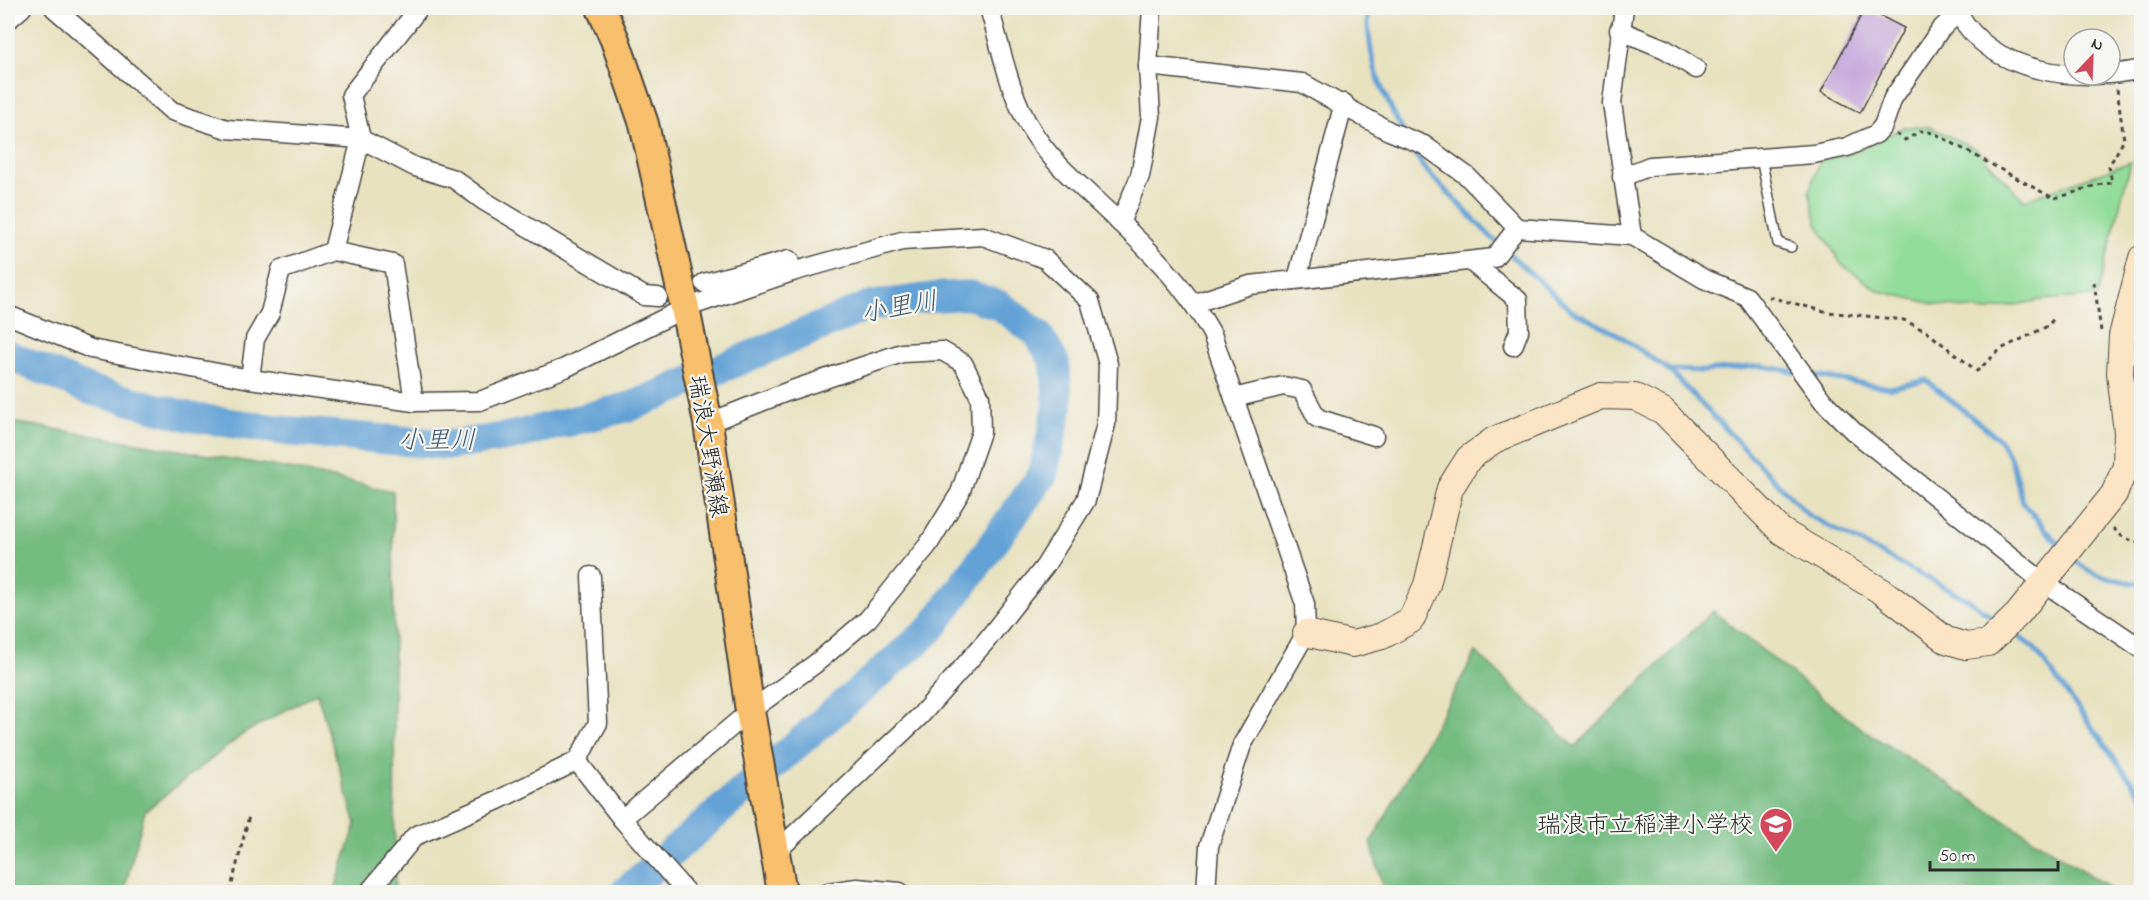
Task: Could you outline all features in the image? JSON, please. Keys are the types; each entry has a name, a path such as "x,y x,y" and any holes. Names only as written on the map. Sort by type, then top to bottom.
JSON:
{"main road":[{"name":"瑞浪大野瀬線","path":"601,8 615,40 644,124 686,315 706,413 751,716 782,892"}],"street":[{"path":"8,21 22,8"},
{"path":"54,8 172,111 226,129 361,139 416,167 454,179 484,201 645,296 658,297"},
{"path":"333,251 361,139 351,95 418,8"},
{"path":"989,8 1013,89 1030,129 1058,166 1120,223 1195,303 1212,334 1305,604 1306,633 1242,745 1209,846 1206,892"},
{"path":"1120,223 1140,176 1151,117 1148,66 1152,8"},
{"path":"1624,8 1619,30 1612,103 1632,236"},
{"path":"1622,177 1650,166 1814,154 1847,147 1876,134 1883,126 1893,98 1940,30 1961,11 1966,28 1983,45 2032,67 2062,74"},
{"path":"1619,30 1665,49 1696,69"},
{"path":"1148,66 1302,83 1344,104 1389,131 1424,145 1467,176 1517,228 1632,236 1704,279 1748,297 1812,385 1853,432 2043,582 2142,649"},
{"path":"2122,73 2142,69"},
{"path":"1297,279 1344,104"},
{"path":"1195,303 1250,285 1494,258 1517,228"},
{"path":"8,315 91,349 250,379 414,402 480,401 565,368 792,272 902,241 983,236 1045,260 1090,301 1108,364 1106,424 1086,500 1045,566 986,641 921,715 774,846"},
{"path":"250,379 255,339 270,313 281,270 333,251 393,264 414,402"},
{"path":"1306,633 1353,644 1382,636 1411,620 1427,585 1450,488 1469,458 1494,440 1601,396 1635,397 1663,411 1781,531 1883,592 1947,640 1966,646 1988,643 2018,614 2114,494 2126,466 2127,432 2120,373 2122,336 2142,258"},
{"path":"704,283 789,260 792,272"},
{"path":"1470,261 1518,300 1519,331 1513,346"},
{"path":"622,819 868,619 928,545 960,493 981,432 980,397 963,363 942,351 902,353 789,391 706,413"},
{"path":"1234,398 1283,386 1302,390 1317,418 1374,436"},
{"path":"369,892 415,836 498,800 577,761 598,723 591,576"},
{"path":"577,761 622,819 687,892"},
{"path":"828,892 856,888 900,892"}],"lane":[{"path":"1761,158 1778,243 1791,247"}],"path":[{"path":"1883,126 1905,140 1921,131 1934,133 2038,188 2052,198 2067,196 2097,184 2112,183 2109,166 2124,140 2117,87"},
{"path":"1748,297 1758,294 1828,312 1904,320 1927,332 1977,371 2001,349 2048,326 2054,318"},
{"path":"2098,514 2124,538 2142,544"},
{"path":"230,892 249,816"},
{"path":"136,884 165,892"}],"green space":[{"path":"1905,127 1930,127 1976,149 2024,200 2131,162 2097,296 2041,300 1985,311 1934,304 1879,291 1841,264 1817,224 1809,191 1820,161 1852,153"},
{"path":"8,419 13,422 296,470 393,491 395,892 334,892 356,824 317,693 246,732 145,811 124,891 129,892 12,892 8,881"},
{"path":"1713,611 1859,727 2116,892 1384,892 1371,842 1476,652 1575,747"}],"building":[{"path":"1865,8 1904,28 1860,113 1821,92"}],"waterway":[{"path":"1367,8 1372,58 1376,72 1403,131"},
{"path":"1412,147 1423,167 1492,238 1571,310 1617,334 1669,370 1808,515 1969,600 1999,622"},
{"name":"小里川","path":"8,355 90,390 190,417 287,431 452,445 512,436 632,406 868,306 934,297 969,295 999,305 1038,334 1055,363 1058,406 1043,474 931,629 625,892"},
{"path":"1669,370 1704,371 1762,366 1796,372"},
{"path":"1811,375 1890,388 1926,380 2000,440 2011,459 2023,503 2061,547"},
{"path":"2072,558 2096,574 2142,584"},
{"path":"2011,631 2034,648 2142,796"}],"place":[{"name":"瑞浪市立稲津小学校","path":"1776,853"}]}
